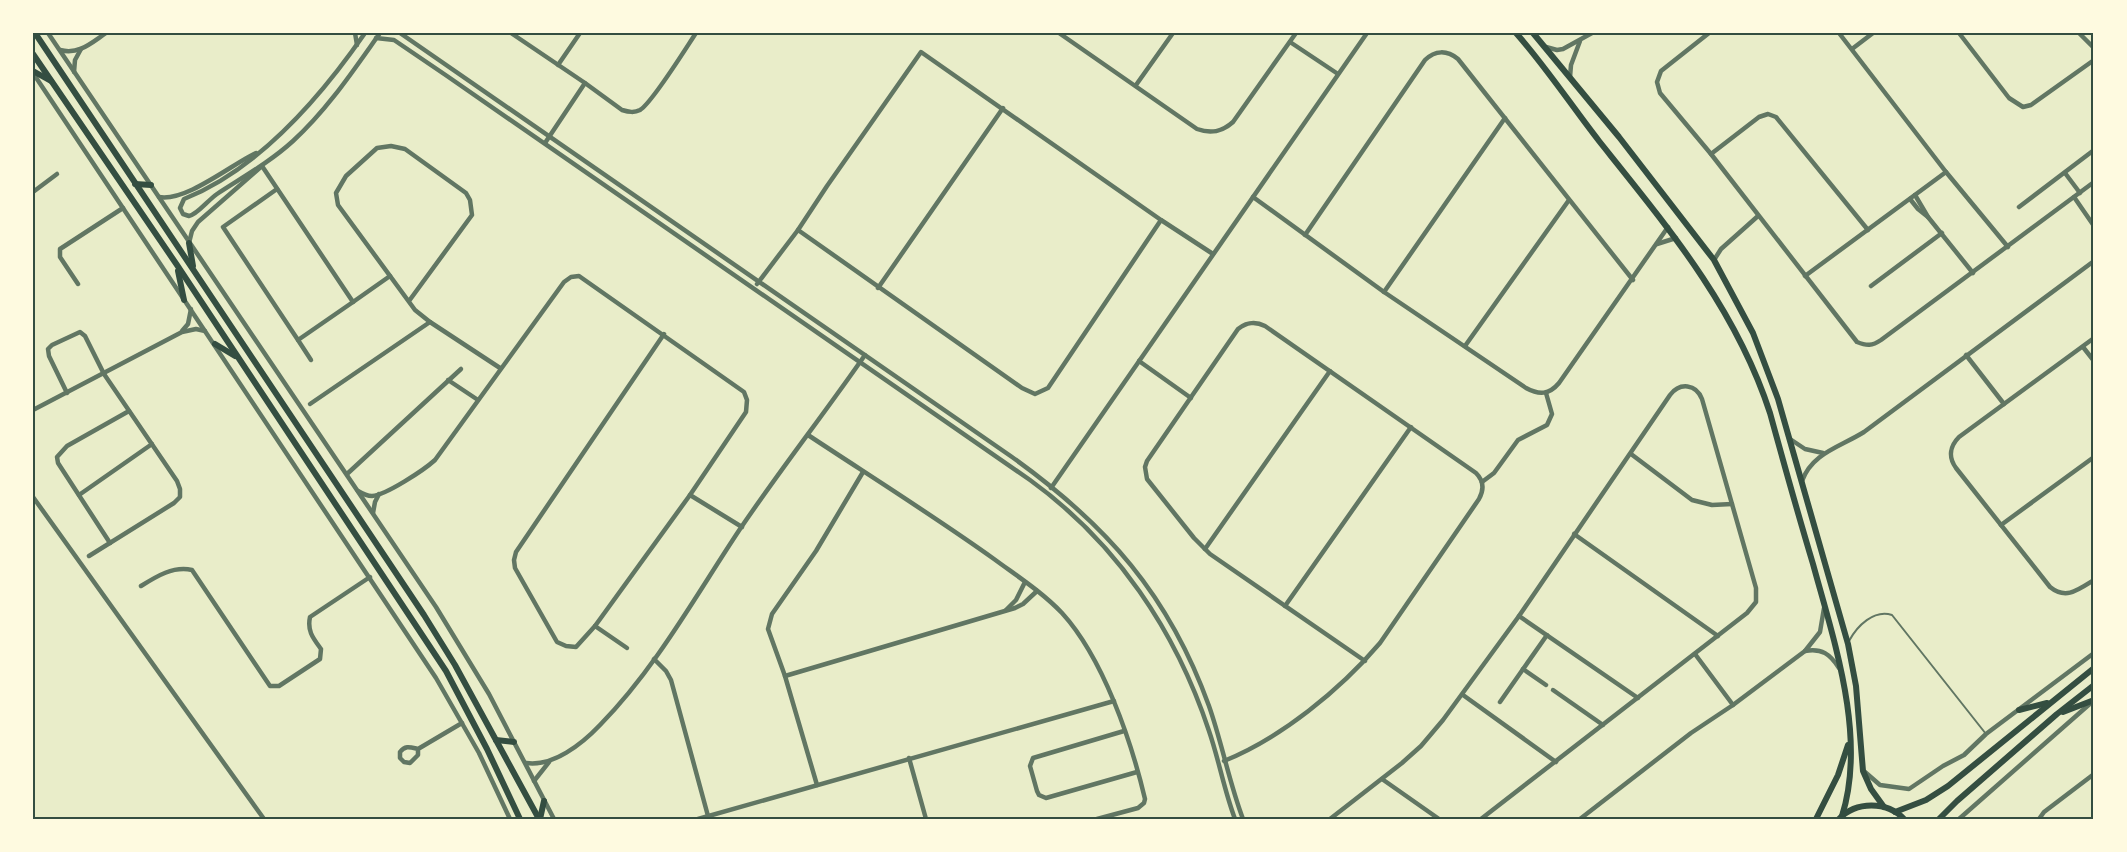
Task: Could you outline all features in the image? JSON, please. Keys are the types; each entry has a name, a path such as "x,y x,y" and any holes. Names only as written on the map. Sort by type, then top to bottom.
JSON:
{"main road":[{"path":"35,33 424,615 455,665 539,819"},
{"path":"1516,33 1676,238 1728,316 1760,385 1770,413 1841,671 1850,738 1850,787 1840,817"},
{"path":"1533,33 1619,137 1714,260 1754,333 1790,439 1848,644 1856,686 1863,771 1871,789 1884,807"},
{"path":"33,54 177,265 446,671 520,819"},
{"path":"33,72 52,82"},
{"path":"135,184 152,185"},
{"path":"189,243 194,269"},
{"path":"177,265 184,300"},
{"path":"215,344 237,357"},
{"path":"1895,812 1926,800 1948,786 2094,668"},
{"path":"1940,819 1957,801 2056,714 2094,685"},
{"path":"2056,714 2094,700"},
{"path":"2019,710 2051,702"},
{"path":"1816,819 1838,775 1850,738"},
{"path":"496,740 514,742"},
{"path":"539,819 544,801"},
{"path":"1840,817 1854,809 1866,806 1884,807 1904,819"}],"street":[{"path":"48,33 374,513 468,658 554,819"},
{"path":"59,50 72,52 81,49 106,33"},
{"path":"355,33 357,45"},
{"path":"262,166 207,201 195,214 189,216 181,211 184,199 205,190 261,150 288,127 319,94 365,33"},
{"path":"400,33 1052,486 1083,512 1117,547 1142,578 1165,613 1199,679 1243,819"},
{"path":"511,33 622,111 637,112 648,102 696,33"},
{"path":"558,65 580,33"},
{"path":"1059,33 1197,129 1209,132 1220,130 1233,122 1296,33"},
{"path":"1136,85 1173,33"},
{"path":"1047,493 1367,33"},
{"path":"1546,47 1563,49 1592,33"},
{"path":"1709,33 1665,66 1658,76 1660,93 1711,154 1857,342 1874,345 2094,182"},
{"path":"1839,33 1946,172 2008,247"},
{"path":"1852,49 1873,33"},
{"path":"1959,33 2009,98 2023,107 2031,105 2094,60"},
{"path":"2080,33 2094,48"},
{"path":"189,243 192,231 198,222 292,142 320,113 378,35 394,39 1047,493 1102,543 1151,606 1184,667 1209,730 1235,819"},
{"path":"1570,77 1571,65 1580,41"},
{"path":"1290,42 1338,74"},
{"path":"74,72 75,60 81,49"},
{"path":"754,288 798,230 826,186 921,52 1213,254"},
{"path":"1305,235 1430,56 1447,52 1458,59 1633,280"},
{"path":"33,72 436,678 462,723 510,819"},
{"path":"545,143 585,83"},
{"path":"878,288 1003,108"},
{"path":"1711,154 1759,117 1768,114 1776,117 1868,230"},
{"path":"1384,292 1505,118"},
{"path":"409,301 472,215 470,200 466,193 405,149 391,146 377,148 346,176 336,193 338,206 409,301 429,322 500,368"},
{"path":"159,196 176,196 261,150"},
{"path":"2019,207 2094,150"},
{"path":"262,166 353,302"},
{"path":"1805,276 1946,172"},
{"path":"2065,173 2080,193"},
{"path":"33,192 57,174"},
{"path":"277,189 223,227 311,360"},
{"path":"1253,197 1384,292 1535,393 1546,393 1559,383 1668,227"},
{"path":"1912,197 1918,209 1942,233 1973,273"},
{"path":"2074,197 2094,226"},
{"path":"1465,346 1569,200"},
{"path":"78,284 60,257 60,249 123,208"},
{"path":"1714,260 1721,249 1758,216"},
{"path":"798,230 1022,388 1035,394 1048,388 1161,220"},
{"path":"1871,286 1942,233"},
{"path":"1657,244 1676,238"},
{"path":"1708,253 1721,249"},
{"path":"1802,481 1809,466 1823,453 1839,447 1864,432 2094,261"},
{"path":"298,340 390,276"},
{"path":"358,491 369,496 380,494 420,472 435,460 500,368 564,282 571,277 579,276 664,334 744,392 747,400 746,412 690,495 595,626 576,647 557,642 515,568 516,552 664,334"},
{"path":"182,332 188,324 191,309"},
{"path":"310,404 429,322"},
{"path":"1218,764 1270,739 1335,689 1365,661 1380,643 1479,499 1483,489 1482,482 1476,473 1411,427 1265,326 1254,322 1248,323 1238,329 1147,461 1145,473 1150,484 1205,549 1365,661"},
{"path":"33,410 182,332 196,329 206,331"},
{"path":"67,393 48,354 48,349 75,333 82,333 104,374 177,481 180,497 89,556"},
{"path":"2094,338 1959,437 1953,445 1951,454 1956,468 2050,587 2056,592 2071,594 2094,580"},
{"path":"2083,347 2094,361"},
{"path":"526,763 538,764 550,761 569,750 600,725 654,659 742,527 865,355"},
{"path":"1966,355 2004,404"},
{"path":"1139,361 1191,398"},
{"path":"347,474 460,369"},
{"path":"1205,549 1330,371"},
{"path":"448,380 478,400"},
{"path":"1330,819 1421,746 1463,695 1674,391 1683,386 1693,388 1702,399 1757,595 1752,609 1481,819"},
{"path":"1482,482 1494,473 1518,440 1547,425 1552,414 1546,393"},
{"path":"110,543 58,463 57,457 66,446 129,411"},
{"path":"1285,606 1411,427"},
{"path":"808,435 958,533 1037,591 1062,614 1095,659 1114,701 1137,771 1144,803 1138,808 1097,819"},
{"path":"1790,439 1805,449 1823,453"},
{"path":"79,495 152,444"},
{"path":"1631,454 1692,500 1712,506 1732,504"},
{"path":"2001,525 2094,457"},
{"path":"817,785 786,676 768,629 772,614 816,550 864,472"},
{"path":"374,513 375,502 380,494"},
{"path":"690,495 742,527"},
{"path":"33,497 264,819"},
{"path":"1574,534 1718,636"},
{"path":"141,586 159,574 184,568 192,570 270,686 279,686 320,659 321,649 310,634 308,626 310,617 370,577"},
{"path":"1006,610 1016,600 1025,582"},
{"path":"786,676 1006,610 1023,604 1037,591"},
{"path":"1580,819 1691,733 1734,705 1812,644 1820,632 1824,605"},
{"path":"1518,616 1638,698"},
{"path":"595,626 627,648"},
{"path":"1500,702 1547,635"},
{"path":"1804,651 1824,651 1834,659 1841,671"},
{"path":"1863,771 1880,785 1909,789 1964,755 1986,734 2094,653"},
{"path":"1695,654 1734,705"},
{"path":"654,659 666,671 670,680 708,816"},
{"path":"1523,669 1546,685"},
{"path":"1553,690 1604,725"},
{"path":"1463,695 1556,762"},
{"path":"1959,819 2094,700"},
{"path":"698,819 1114,701"},
{"path":"418,749 462,723"},
{"path":"1124,731 1034,758 1030,766 1037,791 1039,795 1046,798 1137,771"},
{"path":"909,758 926,819"},
{"path":"534,781 550,761"},
{"path":"2039,819 2044,812 2094,774"},
{"path":"1382,779 1439,819"},
{"path":"1587,814 1590,819"}],"lane":[{"path":"1848,644 1853,634 1865,621 1880,613 1886,613 1897,619 1986,734"}]}
